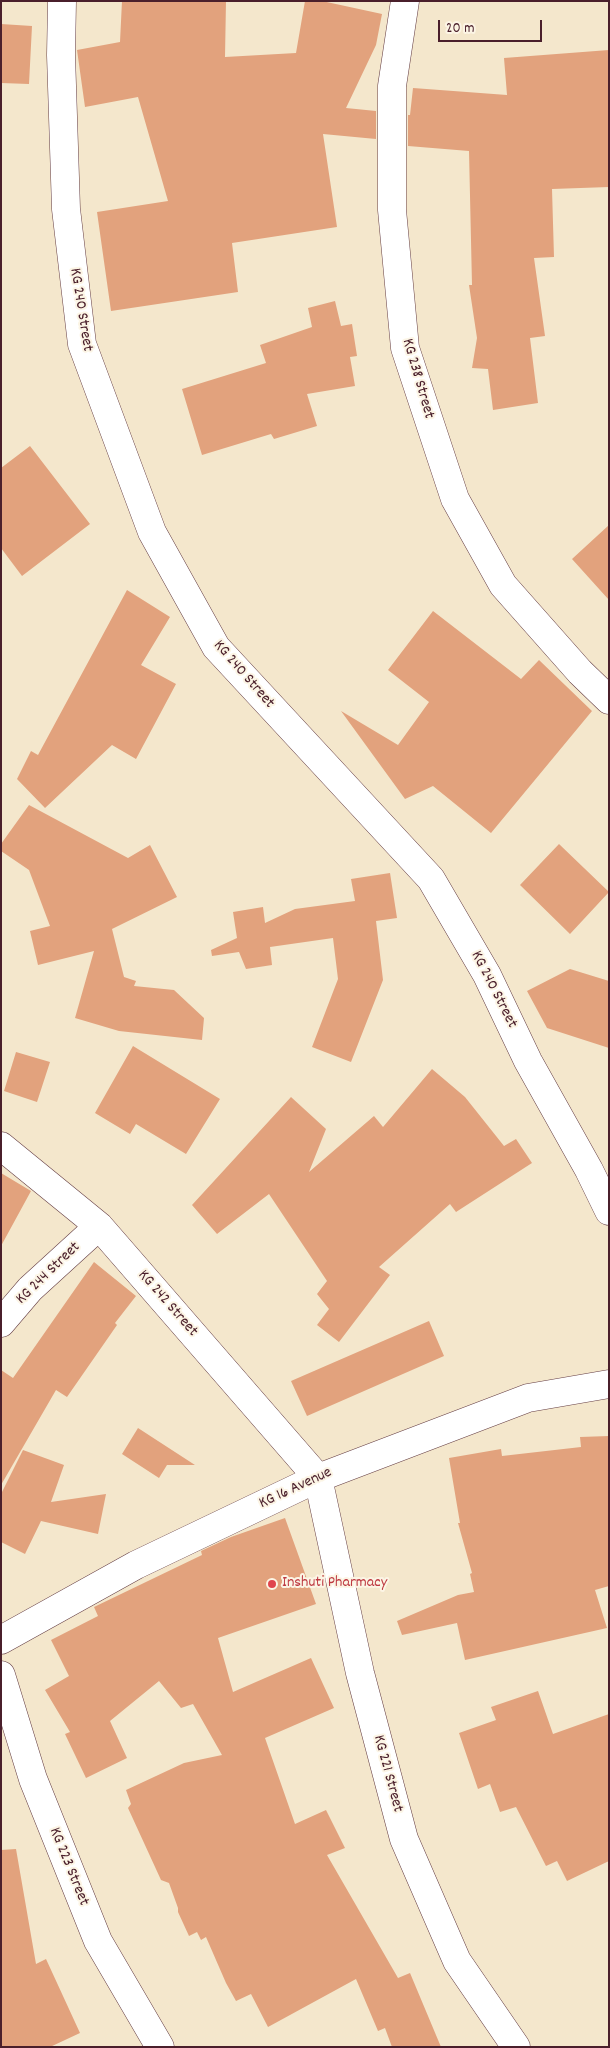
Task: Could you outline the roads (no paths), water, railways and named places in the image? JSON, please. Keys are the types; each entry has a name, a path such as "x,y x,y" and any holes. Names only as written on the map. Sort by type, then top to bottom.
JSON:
{"street":[{"name":"KG 240 Street","path":"62,1 61,55 66,209 82,344 152,532 216,647 431,879 487,975 528,1062 589,1170 609,1211"},
{"name":"KG 238 Street","path":"405,1 392,86 392,210 405,348 455,499 503,585 580,672 609,700"},
{"name":"KG 242 Street","path":"1,1146 99,1226 318,1478"},
{"name":"KG 244 Street","path":"1,1323 30,1289 99,1226"},
{"name":"KG 16 Avenue","path":"1,1640 136,1565 318,1478 528,1398 609,1384"},
{"name":"KG 221 Street","path":"318,1478 360,1673 404,1839 457,1961 516,2047"},
{"name":"KG 223 Street","path":"1,1675 33,1779 98,1941 160,2047"}],"place":[{"name":"Inshuti Pharmacy","path":"272,1584"}]}
